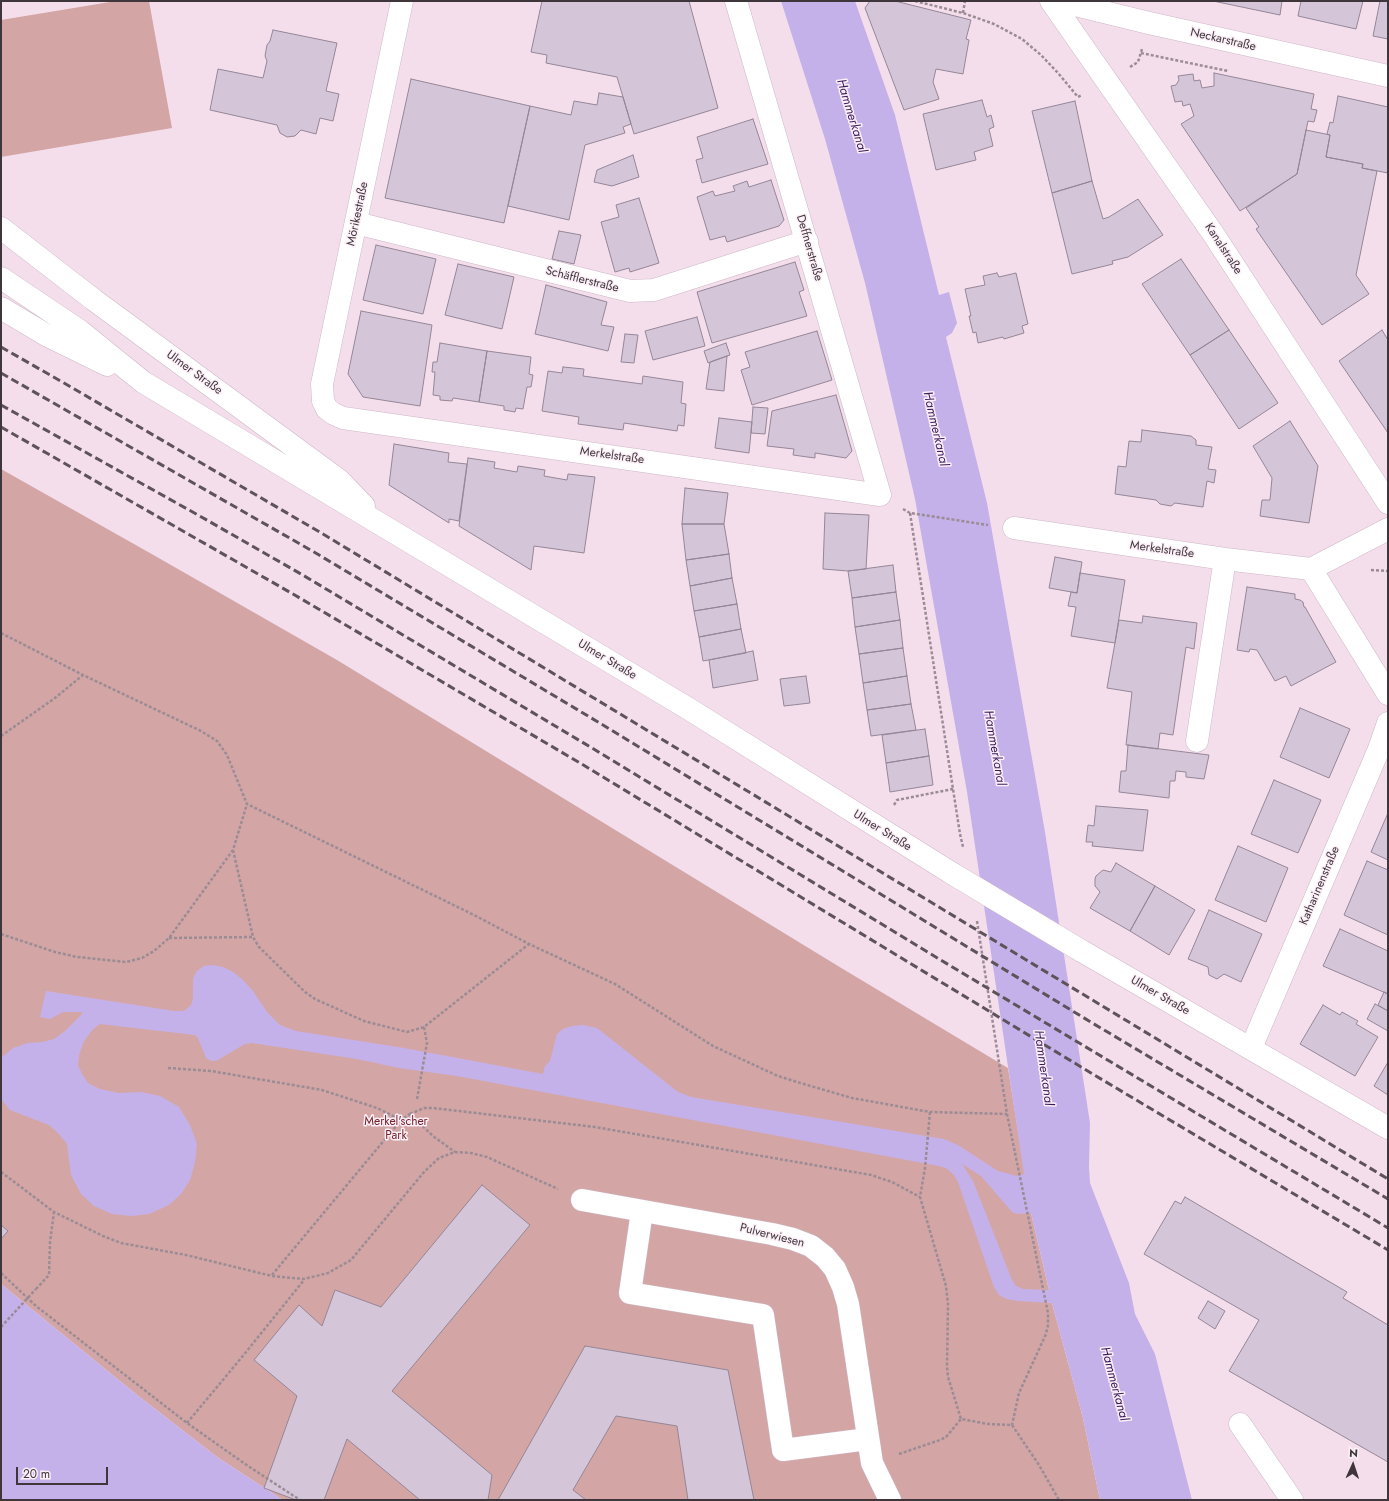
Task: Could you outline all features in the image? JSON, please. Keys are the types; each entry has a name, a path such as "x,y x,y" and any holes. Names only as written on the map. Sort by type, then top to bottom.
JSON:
{"street":[{"name":"Mörikestraße","path":"343,418 327,409 323,401 322,392 402,1"},
{"name":"Deffnerstraße","path":"736,1 880,495"},
{"name":"Kanalstraße","path":"1051,1 1214,235 1388,503"},
{"name":"Neckarstraße","path":"1059,1 1149,23 1388,76"},
{"name":"Schäfflerstraße","path":"356,223 630,291 654,290 807,241"},
{"name":"Ulmer Straße","path":"1,228 94,300 339,480 381,525"},
{"name":"Ulmer Straße","path":"1,278 80,331 143,382 688,709 953,874 1080,950 1388,1128"},
{"path":"1,308 48,336 143,382"},
{"name":"Merkelstraße","path":"343,418 880,495"},
{"name":"Merkelstraße","path":"1014,528 1225,559 1311,569"},
{"path":"1388,529 1311,569 1388,694"},
{"path":"1197,741 1225,559"},
{"name":"Katharinenstraße","path":"1251,1048 1376,756 1388,723"},
{"name":"Pulverwiesen","path":"582,1200 779,1236 811,1246 825,1257 834,1269 843,1286 848,1304 872,1462 890,1500"},
{"path":"642,1211 630,1293 763,1315 783,1450 868,1439"},
{"path":"1240,1424 1292,1500"}],"path":[{"path":"915,1 963,12 994,24 1022,39 1041,55 1078,97 1108,81 1138,62 1149,23"},
{"path":"963,12 965,1"},
{"path":"960,834 910,513 1014,528"},
{"path":"1,633 83,675 201,731 217,741 227,755 247,804 233,850 169,938 148,955 126,962 77,956 55,952 1,934"},
{"path":"1,736 55,698 83,675"},
{"path":"896,800 953,789"},
{"path":"247,804 529,944 614,984 704,1040 778,1076 852,1098 930,1112 1007,1114"},
{"path":"233,850 253,937 259,947 305,992 315,999 375,1025 407,1032 424,1027 529,944"},
{"path":"977,919 1007,1114 1048,1313 1046,1334 1019,1393 1012,1425 1040,1465 1059,1500"},
{"path":"169,938 253,937"},
{"path":"417,1099 426,1043 424,1027"},
{"path":"168,1068 211,1071 322,1090 377,1108 401,1120"},
{"path":"272,1276 401,1120 424,1108 595,1127 871,1175 892,1182 920,1197"},
{"path":"930,1112 929,1134 920,1197 946,1286 948,1304 946,1367 961,1419"},
{"path":"410,1114 433,1136 455,1152"},
{"path":"1,1172 54,1212 103,1236 121,1242 186,1255 272,1276 304,1279 328,1273 352,1260 424,1172 439,1158 455,1152 471,1153 487,1157 582,1200"},
{"path":"1,1327 49,1275 50,1242 54,1212"},
{"path":"1,1273 36,1306 187,1422 248,1466 300,1500"},
{"path":"187,1422 242,1358 304,1279"},
{"path":"961,1419 988,1424 1012,1425"},
{"path":"872,1462 940,1440 946,1437 961,1419"}],"green space":[{"path":"116,1 149,1 172,128 1,157 1,20"},
{"name":"Merkel'scher Park","path":"1,469 337,660 1008,1068 1031,1213 1049,1290 1043,1290 1046,1302 1052,1303 1083,1418 1100,1500 283,1500 217,1457 137,1395 1,1284"}],"water":[{"name":"Hammerkanal","path":"781,1 855,1 895,115 939,295 949,292 957,323 952,333 946,337 987,503 1045,832 1090,1123 1090,1183 1129,1283 1135,1314 1155,1354 1192,1500 1100,1500 1083,1418 1052,1303 1018,1301 1007,1299 999,1295 994,1287 958,1182 954,1175 946,1168 457,1076 399,1068 357,1059 252,1043 245,1044 216,1061 211,1061 206,1058 198,1038 195,1035 100,1024 93,1029 84,1041 79,1055 78,1065 88,1083 100,1089 119,1093 141,1092 160,1096 179,1107 190,1125 197,1144 195,1162 190,1180 181,1194 169,1205 149,1214 132,1216 112,1214 94,1206 81,1194 71,1175 67,1144 59,1134 49,1125 10,1110 1,1099 1,1058 13,1048 28,1043 43,1042 54,1039 65,1031 82,1014 82,1012 63,1012 50,1019 40,1017 46,991 174,1011 184,1011 191,1005 193,999 193,978 197,971 204,966 213,965 223,967 242,979 253,991 267,1012 280,1025 296,1031 404,1048 543,1074 545,1066 550,1061 557,1034 563,1029 583,1025 597,1028 678,1092 691,1097 944,1139 958,1145 998,1171 1017,1176 1024,1174 967,792 915,499 865,283 825,139","holes":["962,1164 981,1176 1012,1212 1017,1214 1031,1213 1049,1290 1023,1289 1016,1286 1012,1280 973,1181"]},
{"path":"1,1284 137,1395 217,1457 283,1500 1,1500"}],"building":[{"path":"542,1 689,1 718,108 634,134 617,77 546,63 547,55 531,52"},
{"path":"870,1 895,1 971,20 966,39 969,40 963,74 936,69 933,82 939,99 904,110 865,8"},
{"path":"1213,1 1282,1 1280,15"},
{"path":"1301,1 1363,1 1356,29 1298,16"},
{"path":"1380,1 1388,1 1388,39 1373,36"},
{"path":"273,30 337,43 326,91 339,94 333,121 320,118 316,134 301,130 295,136 287,137 280,133 277,125 210,110 218,69 263,78 267,61 265,56 267,45 270,41"},
{"path":"1214,73 1314,94 1311,109 1317,110 1314,122 1308,121 1297,174 1240,211 1181,124 1194,116 1190,104 1183,106 1182,101 1175,102 1171,86 1176,85 1179,80 1178,76 1193,74 1194,81 1200,80 1202,88 1214,86"},
{"path":"411,79 530,106 504,223 385,198"},
{"path":"599,93 623,97 631,124 623,127 625,133 585,145 569,220 508,206 530,106 571,115 574,101 597,105"},
{"path":"1338,96 1388,107 1388,173 1362,168 1363,164 1326,157 1330,135 1327,134 1330,122 1333,123"},
{"path":"982,100 987,117 991,115 994,127 989,129 993,146 974,152 976,160 936,170 923,114"},
{"path":"1075,101 1092,181 1052,193 1032,111"},
{"path":"753,119 768,164 702,183 696,160 703,158 697,137"},
{"path":"1306,130 1330,135 1326,157 1363,164 1362,168 1377,171 1356,275 1369,294 1322,325 1256,229 1259,227 1246,208 1297,174"},
{"path":"633,155 639,177 612,186 594,182 597,170"},
{"path":"771,180 784,220 779,226 727,242 725,236 710,240 697,197 713,191 715,196 735,191 733,186 747,181 749,187"},
{"path":"1092,181 1103,219 1109,217 1138,199 1163,235 1128,257 1112,261 1113,264 1072,274 1052,193"},
{"path":"639,198 659,263 630,272 629,268 615,272 601,222 619,217 616,205"},
{"path":"559,231 581,235 574,264 552,259"},
{"path":"376,245 436,259 423,314 363,300"},
{"path":"1181,259 1229,330 1190,355 1142,284"},
{"path":"795,262 804,290 799,292 807,316 712,343 697,292"},
{"path":"458,264 514,277 502,329 445,315"},
{"path":"997,273 999,277 1016,273 1028,324 1022,326 1024,333 1004,339 1003,337 978,343 976,332 973,333 965,289 985,285 983,276"},
{"path":"546,285 607,302 601,325 614,327 608,351 535,334"},
{"path":"361,311 432,325 420,406 363,397 348,374"},
{"path":"697,317 705,346 653,360 645,331"},
{"path":"1229,330 1278,403 1239,429 1190,355"},
{"path":"1382,330 1388,340 1388,433 1339,361"},
{"path":"817,331 832,380 752,405 741,370 750,367 745,352"},
{"path":"625,334 638,335 634,363 621,362"},
{"path":"440,343 487,351 479,402 453,398 452,401 440,400 440,396 433,395 435,372 432,372 433,362 437,362"},
{"path":"726,343 730,355 708,363 704,351"},
{"path":"487,351 531,357 529,374 533,375 531,387 527,387 523,409 516,408 515,412 504,410 504,406 479,402"},
{"path":"727,356 724,391 706,389 710,362"},
{"path":"563,367 584,369 583,376 642,384 643,376 683,382 681,403 686,404 684,426 678,425 677,431 624,423 623,430 578,424 579,417 542,411 548,371 562,373"},
{"path":"836,395 852,451 846,458 815,453 815,458 793,455 794,449 767,446 772,411"},
{"path":"753,407 768,408 765,434 751,433"},
{"path":"719,418 752,422 749,453 715,448"},
{"path":"1290,421 1318,466 1309,523 1260,516 1262,500 1270,500 1272,478 1253,446"},
{"path":"1142,430 1191,436 1196,440 1196,445 1212,447 1208,469 1216,470 1214,483 1207,481 1203,507 1175,503 1171,506 1160,504 1156,500 1115,494 1118,466 1126,467 1129,441 1141,442"},
{"path":"394,444 449,453 448,462 467,464 459,521 449,519 449,523 389,485"},
{"path":"468,458 495,462 494,468 517,472 518,466 545,470 544,476 567,480 568,474 595,477 584,553 534,546 531,570 459,526"},
{"path":"685,488 728,493 724,524 682,524"},
{"path":"825,513 869,515 866,569 848,571 823,569"},
{"path":"682,524 724,524 729,554 686,560"},
{"path":"729,554 732,578 690,586 686,560"},
{"path":"1055,557 1082,562 1077,593 1049,588"},
{"path":"893,565 896,592 852,598 848,571"},
{"path":"1080,573 1125,580 1115,643 1071,636 1076,607 1068,606 1071,592 1077,593"},
{"path":"732,578 737,604 694,611 690,586"},
{"path":"1247,587 1295,594 1295,599 1303,602 1304,607 1336,662 1291,686 1286,676 1275,681 1257,650 1250,649 1249,652 1237,650"},
{"path":"896,592 900,620 855,627 852,598"},
{"path":"737,604 741,629 699,637 694,611"},
{"path":"1143,616 1197,623 1194,649 1186,647 1173,735 1160,733 1158,749 1126,745 1132,692 1107,688 1119,620 1142,623"},
{"path":"900,620 903,648 859,654 855,627"},
{"path":"741,629 746,653 703,661 699,637"},
{"path":"903,648 907,676 863,683 859,654"},
{"path":"753,651 758,680 713,688 709,660"},
{"path":"806,676 810,703 784,706 780,679"},
{"path":"907,676 911,704 867,710 863,683"},
{"path":"911,704 916,730 871,736 867,710"},
{"path":"1300,708 1350,729 1329,778 1280,757"},
{"path":"925,729 929,756 886,763 882,735"},
{"path":"1128,745 1209,755 1204,779 1186,777 1186,772 1176,771 1175,781 1170,781 1169,798 1119,792 1121,771 1126,771"},
{"path":"929,756 933,785 890,792 886,763"},
{"path":"1274,780 1321,800 1298,853 1251,834"},
{"path":"1096,806 1148,810 1143,851 1092,846 1093,842 1086,842 1088,825 1094,826"},
{"path":"1388,813 1388,860 1371,852"},
{"path":"1238,846 1288,868 1266,922 1215,900"},
{"path":"1367,861 1388,870 1388,935 1344,915"},
{"path":"1116,863 1155,886 1130,931 1090,908 1100,892 1095,886 1096,876 1103,870 1111,872"},
{"path":"1155,886 1195,910 1169,955 1130,931"},
{"path":"1209,910 1262,934 1241,982 1224,974 1217,979 1209,975 1208,967 1188,959"},
{"path":"1340,929 1388,951 1388,994 1323,966"},
{"path":"1384,992 1388,994 1388,1011 1378,1005"},
{"path":"1375,1004 1388,1011 1388,1031 1367,1019"},
{"path":"1323,1005 1340,1015 1342,1012 1358,1021 1356,1024 1378,1037 1355,1076 1300,1044"},
{"path":"1388,1062 1388,1095 1374,1086"},
{"path":"482,1185 530,1225 392,1391 492,1475 488,1500 420,1500 347,1439 324,1500 296,1500 264,1488 297,1396 254,1360 299,1305 322,1326 335,1290 381,1307"},
{"path":"1185,1197 1347,1292 1343,1298 1388,1325 1388,1462 1229,1371 1259,1320 1144,1254 1175,1201 1181,1204"},
{"path":"1,1225 8,1231 1,1239"},
{"path":"1208,1301 1225,1311 1215,1329 1198,1318"},
{"path":"585,1346 728,1370 754,1500 688,1500 677,1426 616,1416 573,1490 586,1500 498,1500"}],"railway":[{"path":"1,347 323,534 1388,1179"},
{"path":"1,373 314,552 603,725 1089,1021 1388,1199"},
{"path":"1,405 301,574 1388,1228"},
{"path":"1,427 293,594 580,763 1091,1073 1388,1250"}]}
